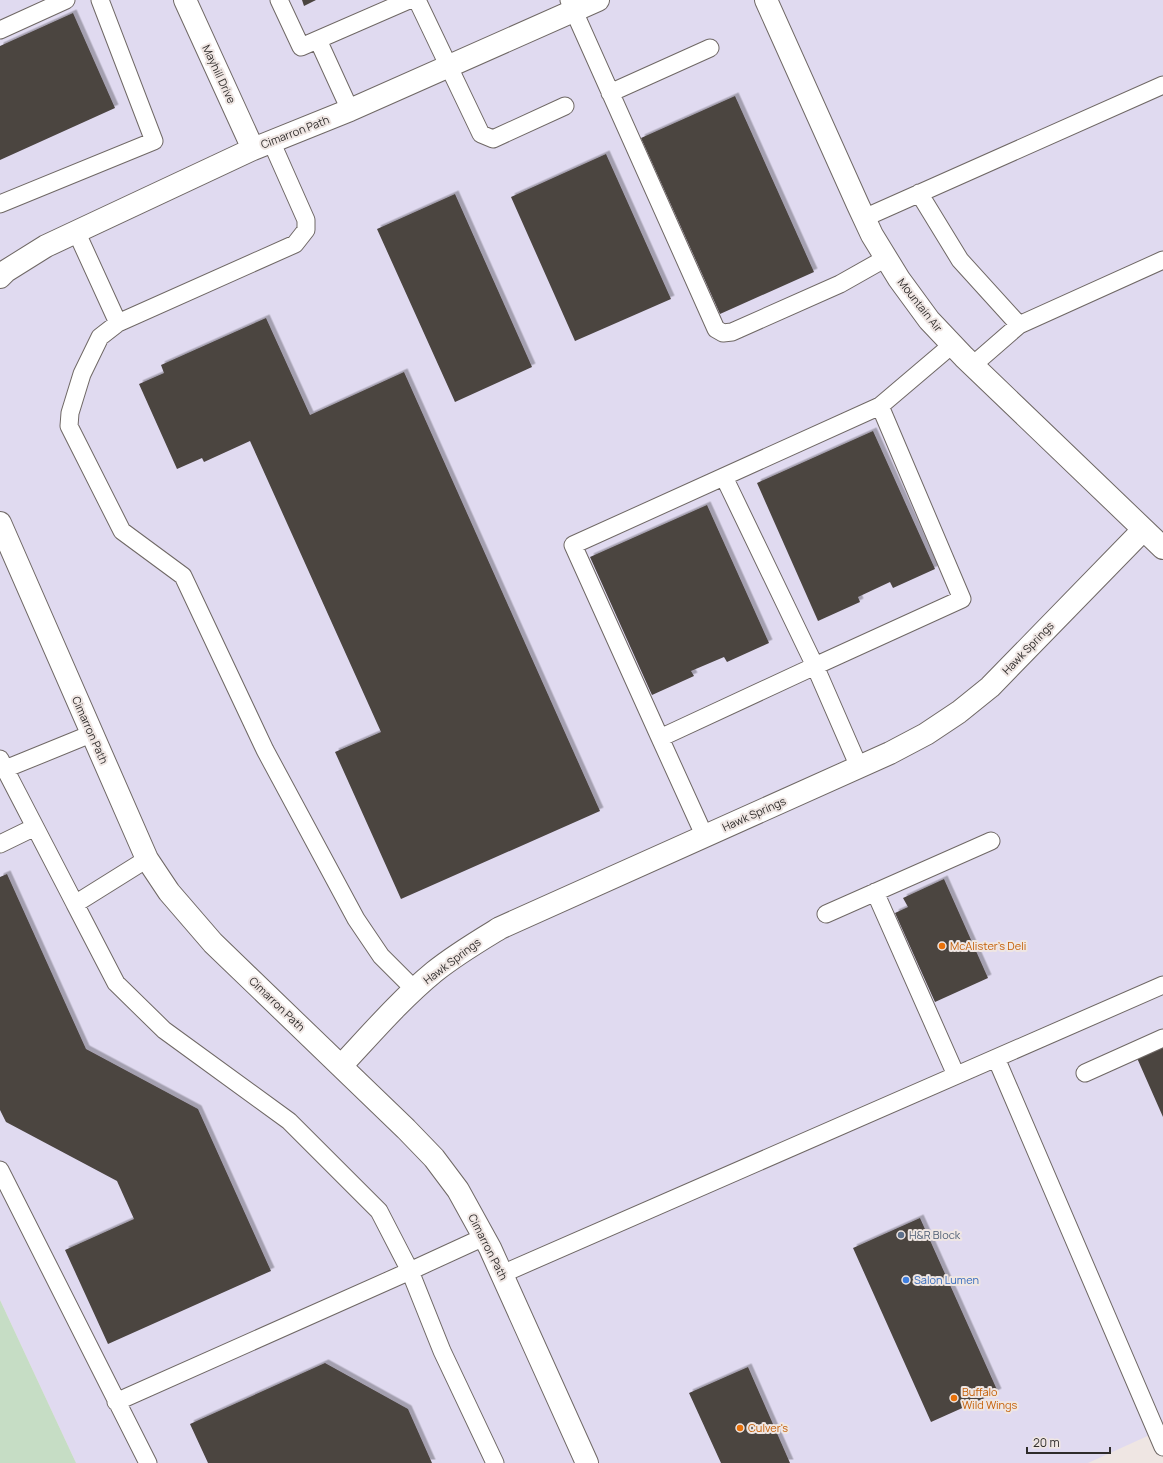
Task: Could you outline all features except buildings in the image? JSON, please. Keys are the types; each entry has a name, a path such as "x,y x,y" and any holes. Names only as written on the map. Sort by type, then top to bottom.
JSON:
{"street":[{"name":"Mayhill Drive","path":"185,0 262,145"},
{"name":"Cimarron Path","path":"0,277 6,271 46,246 76,231 262,145 350,110 448,67 572,5 598,0"},
{"name":"Mountain Air","path":"766,0 864,218 899,279 930,320 973,365 1163,548"},
{"name":"Cimarron Path","path":"0,523 91,734 147,858 169,892 214,942 434,1158 458,1190 484,1237 502,1274 587,1463"},
{"name":"Hawk Springs","path":"341,1066 415,990 433,973 465,948 500,928 859,767 926,734 959,712 990,687 1143,530"}],"lane":[{"path":"0,30 66,0"},
{"path":"0,204 154,141 100,0"},
{"path":"279,0 301,47 409,0"},
{"path":"417,0 481,134 493,139 566,106"},
{"path":"572,5 716,329 722,333 732,332 840,284 886,258"},
{"path":"318,40 350,110"},
{"path":"610,93 710,48"},
{"path":"864,218 1163,85"},
{"path":"262,145 306,220 306,230 295,244 118,323 100,337 82,374 70,413 69,426 122,531 183,576 265,750 356,918 381,956 415,990"},
{"path":"919,193 960,260 1019,325"},
{"path":"76,231 118,323"},
{"path":"973,365 1019,325 1163,260"},
{"path":"705,836 572,545 880,406 953,344"},
{"path":"660,738 962,599 880,406"},
{"path":"724,477 815,666 859,767"},
{"path":"91,734 2,764 116,983 164,1030 289,1121 379,1211 410,1271 442,1351 494,1463"},
{"path":"0,844 35,827"},
{"path":"826,914 991,841"},
{"path":"76,904 147,858"},
{"path":"875,892 956,1075"},
{"path":"502,1274 1163,985"},
{"path":"1085,1073 1163,1038"},
{"path":"996,1058 1163,1447"},
{"path":"0,1170 148,1463"},
{"path":"116,1402 484,1237"}],"shaded area":[{"path":"0,0 1163,0 1163,1429 1088,1463 76,1463 0,1300"}],"green space":[{"path":"0,1300 76,1463 0,1463"}],"place":[{"name":"McAlister's Deli","path":"942,946"},
{"name":"H&R Block","path":"901,1235"},
{"name":"Salon Lumen","path":"906,1280"},
{"name":"Buffalo Wild Wings","path":"954,1398"},
{"name":"Culver's","path":"740,1428"}]}
